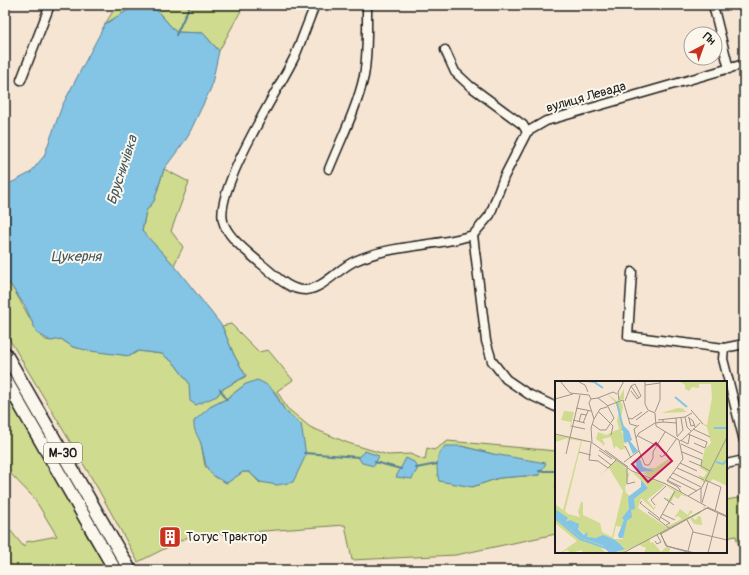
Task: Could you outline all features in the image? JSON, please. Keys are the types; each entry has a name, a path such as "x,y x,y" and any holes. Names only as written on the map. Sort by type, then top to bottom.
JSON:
{"highway":[{"name":"М-30","path":"5,353 130,570"},
{"name":"М-30","path":"5,379 115,570"}],"street":[{"path":"21,80 50,5"},
{"path":"314,5 295,56 234,170 222,210 222,220 227,231 256,259 287,285 298,290 308,290 354,261 380,252 457,240 473,235 490,215 504,177 527,132 523,125 470,86 455,72 445,50"},
{"path":"329,169 350,118 363,77 366,61 367,5"},
{"path":"713,5 729,69"},
{"name":"вулиця Левада","path":"527,132 546,121 744,64"},
{"path":"473,235 486,340 492,361 506,379 528,394 555,407"},
{"path":"632,272 628,336 724,348 744,344"},
{"path":"724,348 723,359 744,441"},
{"path":"727,464 744,460"}],"green space":[{"path":"117,5 151,5 133,7 105,24"},
{"path":"152,5 244,5 219,51 203,33 176,32"},
{"path":"164,169 189,182 171,231 183,247 174,265 142,232 146,211 154,201"},
{"path":"5,277 15,291 37,330 46,340 50,341 61,339 73,347 130,356 138,351 162,354 174,363 189,383 217,396 226,387 246,376 234,355 222,326 231,324 259,352 268,350 293,380 277,391 287,408 310,427 348,443 388,455 410,454 425,460 427,448 434,450 448,441 555,451 555,534 456,555 352,560 345,525 196,536 186,538 138,562 97,487 5,332","holes":["246,384 275,392 285,411 301,424 260,483 249,472 243,472 226,483 205,466 201,443 210,407 226,399","461,446 493,454 539,475 499,478 472,487"]},
{"path":"5,389 60,483 88,538 109,570 5,570 5,524 24,547 26,542 57,536 34,498 5,468"},
{"path":"744,497 744,565 736,536 727,538 727,500"}],"water":[{"name":"Цукерня","path":"152,5 176,32 203,33 219,51 211,88 187,138 164,169 154,201 146,211 142,231 174,265 222,326 234,355 246,376 221,390 217,396 196,405 190,401 189,383 174,363 162,354 138,351 130,356 90,351 73,347 61,339 51,341 37,333 25,306 5,277 5,186 30,173 44,156 62,106 105,24 133,7"},
{"path":"257,380 271,389 286,411 301,424 306,455 293,482 277,485 260,482 249,472 243,472 227,483 214,476 207,468 201,444 195,430 194,421 210,407 226,399 246,384"},
{"path":"445,446 461,446 493,454 546,463 539,475 499,478 472,487 439,481 437,462 439,454"},
{"path":"365,451 379,456 374,466 362,463 358,457"},
{"path":"406,458 414,462 418,468 412,479 396,477"}],"waterway":[{"name":"Брусничівка","path":"176,35 190,5"},
{"path":"220,389 227,400"},
{"path":"304,453 359,457"},
{"path":"375,462 401,469"},
{"path":"416,468 437,464"},
{"path":"539,471 555,471"}],"place":[{"name":"Тотус Трактор","path":"170,537"}]}
